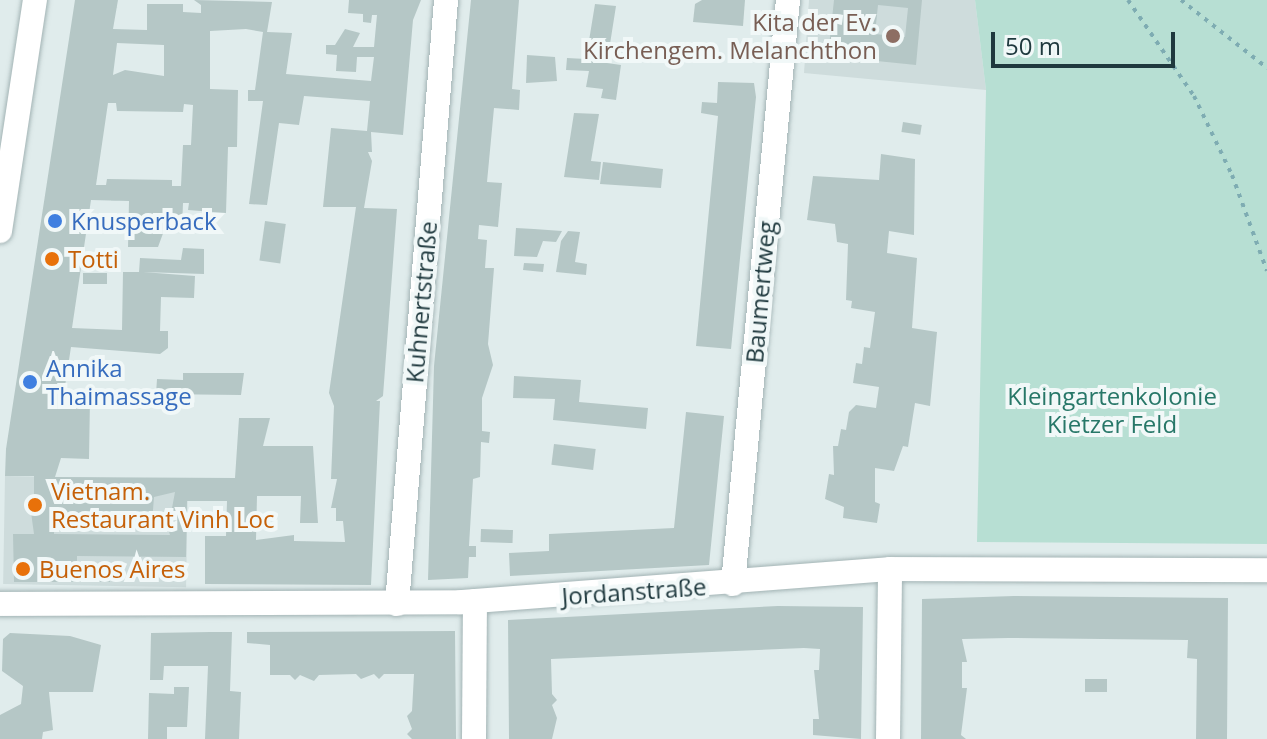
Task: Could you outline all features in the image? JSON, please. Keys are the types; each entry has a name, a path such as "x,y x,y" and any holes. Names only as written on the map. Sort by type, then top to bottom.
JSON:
{"street":[{"path":"0,231 35,0"},
{"name":"Kuhnertstraße","path":"397,604 446,0"},
{"name":"Baumertweg","path":"733,584 788,0"},
{"path":"888,739 890,569"},
{"name":"Jordanstraße","path":"0,604 397,604 475,601 733,584 890,569 1267,570"},
{"path":"474,739 475,601"}],"path":[{"path":"1128,0 1194,96 1232,175 1267,271"},
{"path":"1181,0 1267,68"}],"shaded area":[{"name":"Kita der Ev. Kirchengem. Melanchthon","path":"809,0 975,0 986,90 804,73"},
{"path":"5,476 188,479 186,587 3,584"}],"green space":[{"name":"Kleingartenkolonie Kietzer Feld","path":"975,0 1267,0 1267,544 977,542 986,90"}],"building":[{"path":"75,0 118,0 113,29 147,30 147,4 183,4 183,12 201,13 201,5 194,0 272,2 267,32 292,33 286,74 371,81 374,57 357,57 356,72 336,71 337,55 326,54 326,45 335,45 345,29 360,33 353,47 374,47 377,15 372,15 371,23 363,22 363,14 348,13 349,0 421,0 413,20 403,135 371,132 372,152 368,152 372,161 364,208 397,209 383,396 376,401 380,401 371,585 205,584 205,536 226,536 227,501 187,501 186,557 77,556 77,573 84,567 109,568 110,582 14,582 13,534 34,534 29,498 34,497 34,476 5,476 6,449","holes":["246,29 263,32 255,90 248,90 248,101 263,101 249,204 267,205 279,123 299,125 304,96 370,101 367,131 331,128 323,207 356,207 329,393 334,406 331,479 337,479 331,508 336,508 336,521 343,521 345,542 294,541 294,535 256,540 257,496 301,496 300,523 318,523 313,446 263,446 270,418 239,418 235,478 55,477 61,458 89,459 90,399 63,399 71,347 160,354 168,348 168,331 160,331 161,297 194,298 195,276 143,272 204,274 204,249 183,248 181,260 140,258 139,272 123,272 122,330 72,328 91,200 129,201 128,247 158,247 165,228 182,228 183,203 189,203 188,210 226,213 228,147 237,147 238,90 210,89 210,31","117,43 164,45 164,76 125,70 113,75","108,103 116,103 117,111 183,112 184,104 193,105 191,145 183,145 181,186 172,186 172,180 107,179 106,185 96,185","175,492 170,519 165,519 170,535 54,534 54,524 152,523 154,497"]},
{"path":"471,0 519,0 512,89 520,90 519,110 494,108 487,182 502,183 498,227 479,225 478,239 487,240 485,268 494,268 488,344 493,365 482,398 482,431 490,432 489,443 481,442 480,477 473,479 469,546 476,546 476,557 469,557 468,578 428,580 434,366"},
{"path":"702,0 745,0 743,26 693,22 695,4"},
{"path":"834,0 922,0 916,65 828,56","holes":["878,5 908,8 905,37 875,34"]},
{"path":"595,4 616,6 607,63 621,65 616,100 601,98 603,89 586,87 589,71 566,70 567,58 586,59"},
{"path":"527,55 555,57 557,81 526,83"},
{"path":"718,82 754,83 756,97 731,349 696,346 718,116 701,113 702,102 717,103"},
{"path":"574,113 599,114 591,161 601,162 599,180 564,177"},
{"path":"903,122 922,125 920,135 901,132"},
{"path":"881,154 915,159 914,235 889,231 887,253 917,258 912,328 937,332 930,406 915,403 908,447 903,446 894,471 875,468 875,502 880,504 877,523 843,518 844,507 825,499 829,474 834,475 833,446 838,446 841,429 846,430 849,412 856,405 876,408 879,387 853,383 856,363 862,364 864,347 870,348 875,312 851,308 852,301 846,300 848,244 837,242 835,224 807,220 813,176 879,180"},
{"path":"603,162 663,169 661,188 600,184"},
{"path":"265,221 286,224 280,264 259,261"},
{"path":"516,228 562,231 556,242 543,241 537,257 514,256"},
{"path":"568,231 580,232 575,262 587,264 586,275 556,272 561,241"},
{"path":"524,263 544,264 543,272 523,270"},
{"path":"83,273 107,273 107,284 83,284"},
{"path":"183,373 244,373 241,395 156,394 157,379 183,380"},
{"path":"514,376 581,380 579,402 648,408 646,429 553,420 555,399 513,398"},
{"path":"686,412 724,416 709,565 510,576 509,553 549,551 549,534 674,528"},
{"path":"554,444 596,449 593,470 551,465"},
{"path":"481,529 513,530 513,543 481,542"},
{"path":"1014,596 1228,598 1227,739 1196,739 1197,659 1187,658 1188,640 1008,638 962,639 967,662 962,662 962,688 967,688 961,735 966,739 921,739 922,599"},
{"path":"778,606 863,607 861,739 813,735 813,719 819,719 814,670 819,670 820,649 804,648 551,659 552,694 557,700 552,705 557,718 552,739 509,739 508,620"},
{"path":"455,631 456,739 412,739 407,734 412,729 407,716 412,711 414,674 384,674 379,679 374,674 361,679 356,674 319,675 314,681 300,675 295,680 290,675 270,675 270,645 247,643 247,632"},
{"path":"232,632 230,691 241,692 239,739 205,739 208,666 164,666 163,680 150,680 151,633"},
{"path":"10,633 70,636 101,645 93,692 49,692 53,730 43,732 42,739 0,739 0,715 21,704 23,686 2,671 3,639"},
{"path":"1085,679 1107,679 1107,692 1085,692"},
{"path":"174,687 189,687 187,727 167,727 167,739 148,739 149,693 174,694"}],"place":[{"name":"Kita der Ev. Kirchengem. Melanchthon","path":"893,36"},
{"name":"Knusperback","path":"55,221"},
{"name":"Totti","path":"52,259"},
{"name":"Annika Thaimassage","path":"30,382"},
{"name":"Vietnam. Restaurant Vinh Loc","path":"35,505"},
{"name":"Buenos Aires","path":"23,569"}]}
